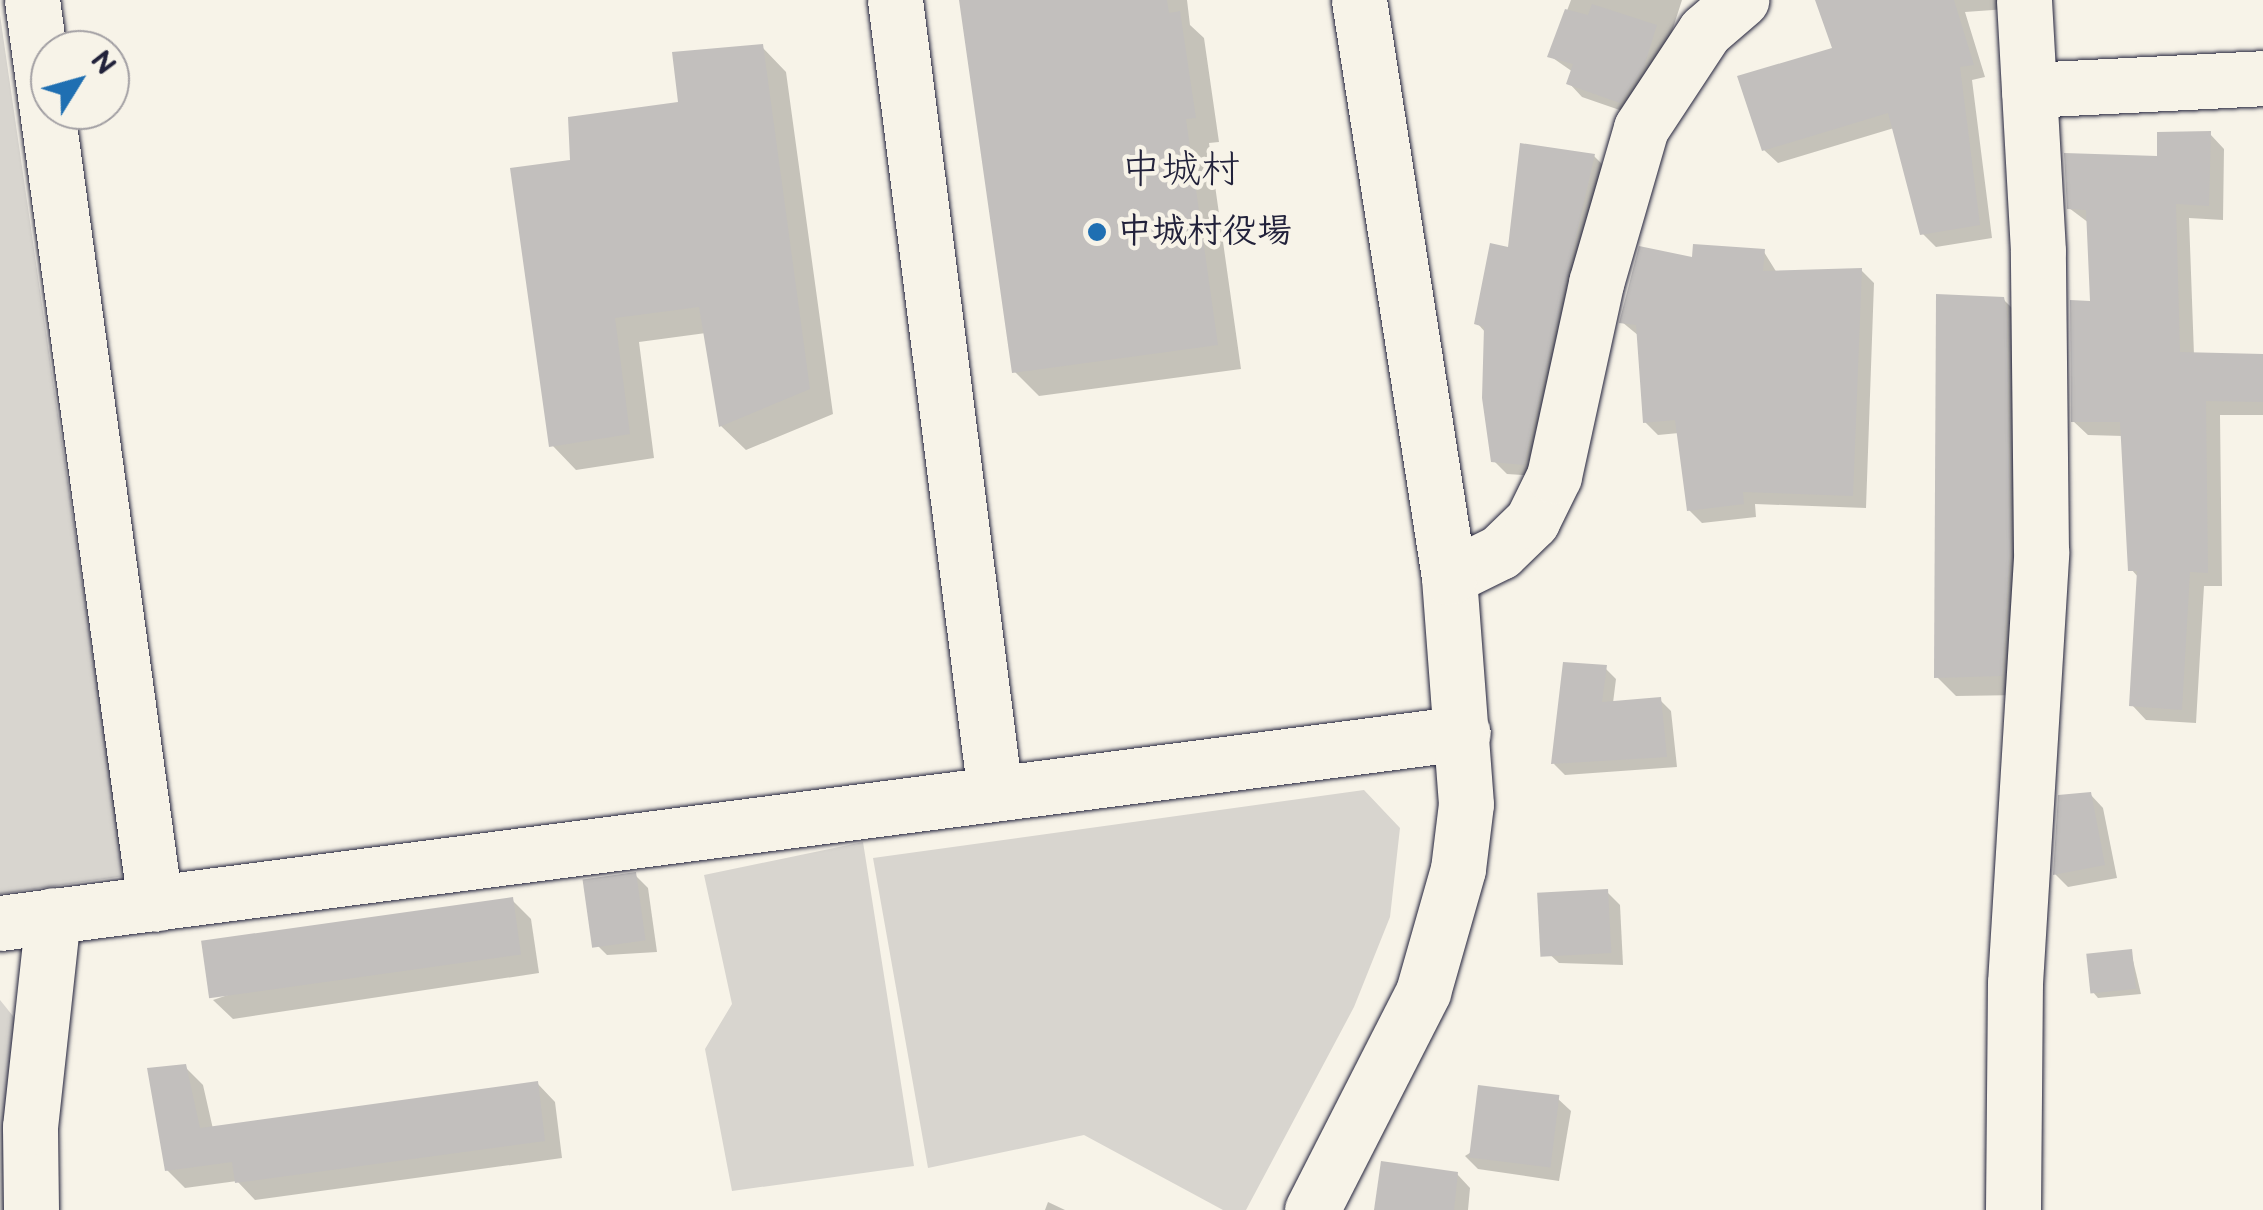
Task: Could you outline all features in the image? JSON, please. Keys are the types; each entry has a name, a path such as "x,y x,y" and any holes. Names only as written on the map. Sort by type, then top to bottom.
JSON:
{"street":[{"path":"32,0 156,904"},
{"path":"895,0 995,794"},
{"path":"1312,1210 1423,992 1458,870 1466,804 1464,733 1449,577 1360,0"},
{"path":"1449,577 1500,552 1532,521 1554,476 1596,283 1640,128 1705,32 1741,0"},
{"path":"2013,1210 2015,983 2041,552 2038,250 2024,0"},
{"path":"2029,90 2263,78"},
{"path":"0,923 1464,733"},
{"path":"31,1210 30,1127 53,915"}],"shaded area":[{"path":"0,15 125,876 0,894"},
{"path":"1364,790 1400,828 1390,917 1354,1007 1246,1210 1223,1210 1084,1135 928,1168 873,858"},
{"path":"863,842 914,1166 732,1191 705,1049 732,1004 704,875"},
{"path":"0,1000 17,1021 6,1210 0,1210"}],"building":[{"name":"中城村役場","path":"959,0 1167,0 1169,13 1180,11 1196,118 1186,119 1218,345 1012,373"},
{"path":"1815,0 1954,0 1974,65 1960,67 1980,225 1920,235 1888,113 1762,151 1737,76 1832,48"},
{"path":"1592,4 1657,25 1644,67 1620,103 1566,84 1573,64 1547,57 1565,9 1588,15"},
{"path":"763,44 810,389 719,427 699,307 615,318 630,434 549,447 510,168 570,160 568,117 678,102 672,52"},
{"path":"2211,131 2209,206 2176,204 2180,352 2263,354 2263,402 2206,401 2208,573 2190,572 2182,710 2129,706 2137,571 2128,571 2120,422 2071,422 2070,300 2090,301 2086,210 2067,209 2064,153 2157,156 2157,132"},
{"path":"1520,143 1595,154 1524,465 1491,462 1482,398 1484,327 1474,324 1490,243 1508,247"},
{"path":"1693,244 1765,249 1763,271 1862,268 1853,496 1743,492 1744,504 1687,511 1675,420 1643,423 1636,325 1619,323 1639,246 1692,257"},
{"path":"1936,294 2004,297 2007,312 2010,551 2002,676 1934,678"},
{"path":"1563,662 1607,665 1602,702 1661,697 1667,757 1551,764"},
{"path":"2091,792 2105,865 2053,875 2058,795"},
{"path":"636,872 646,940 592,948 583,880"},
{"path":"1608,889 1611,953 1540,957 1537,893"},
{"path":"513,897 521,954 209,998 201,941"},
{"path":"2132,949 2136,989 2090,994 2086,954"},
{"path":"186,1064 200,1128 538,1081 545,1141 235,1183 232,1162 165,1171 147,1068"},
{"path":"1478,1085 1559,1095 1550,1167 1469,1157"},
{"path":"1381,1161 1458,1172 1454,1210 1374,1210"}],"place":[{"name":"中城村役場","path":"1097,232"}],"district":[{"name":"中城村","path":"1181,170"}]}
